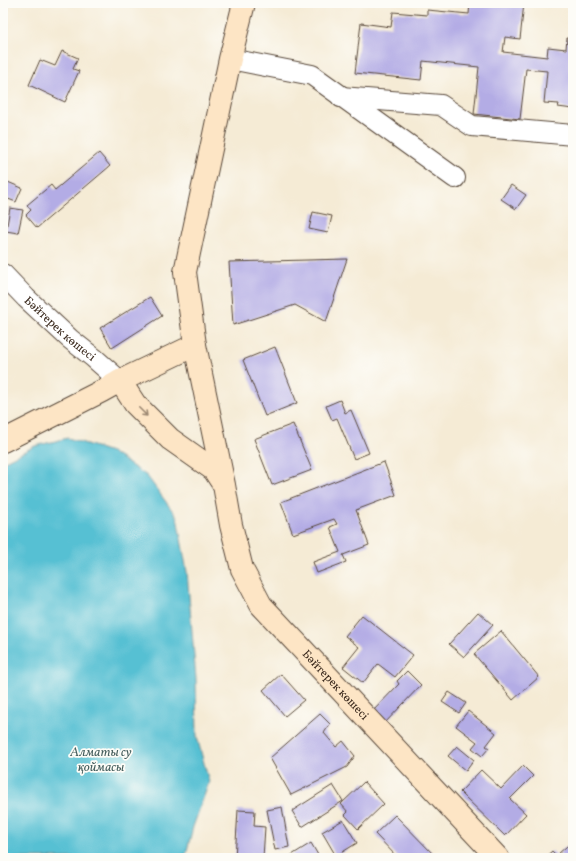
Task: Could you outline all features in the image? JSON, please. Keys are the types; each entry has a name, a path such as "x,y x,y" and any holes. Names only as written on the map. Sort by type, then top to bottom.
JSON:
{"street":[{"name":"Бәйтерек көшесі","path":"244,3 230,59 185,272 195,345 231,525 242,569 261,605 498,858"},
{"path":"230,59 312,76 455,178"},
{"path":"341,97 441,104 472,126 573,135"},
{"name":"Бәйтерек көшесі","path":"3,274 26,298 70,339 120,381"},
{"path":"3,441 120,381 195,345"},
{"path":"120,381 140,409 170,439 214,470 224,484"}],"water":[{"name":"Алматы су қоймасы","path":"68,438 111,452 147,476 177,517 187,572 196,679 197,737 209,782 193,827 185,858 3,858 3,462 35,446"}],"building":[{"path":"470,3 524,3 520,39 505,37 503,52 547,57 548,47 566,49 567,38 573,39 573,109 558,107 559,104 544,103 547,71 526,69 520,119 474,114 479,67 423,61 421,80 355,73 361,23 391,27 393,12 427,15 427,10 469,14"},
{"path":"62,51 78,58 73,69 79,71 65,102 29,85 40,60 55,66"},
{"path":"99,153 110,166 37,228 26,215 31,210 27,205 51,185 55,190"},
{"path":"3,180 22,188 16,202 3,197"},
{"path":"511,185 526,195 516,209 501,199"},
{"path":"10,208 23,210 18,233 6,231"},
{"path":"313,212 332,216 328,233 309,229"},
{"path":"347,259 326,322 295,305 233,325 229,262"},
{"path":"150,297 162,316 112,348 100,328"},
{"path":"275,347 297,403 265,416 243,360"},
{"path":"340,400 345,413 351,410 369,453 354,459 337,418 332,420 326,406"},
{"path":"293,424 312,470 272,485 254,439"},
{"path":"384,462 396,495 356,510 369,545 343,555 346,562 317,573 313,562 340,552 330,527 337,524 334,519 293,534 281,502"},
{"path":"478,612 493,625 464,657 449,644"},
{"path":"362,615 413,655 395,677 378,664 363,683 343,667 359,647 345,636"},
{"path":"501,631 539,677 513,700 474,654"},
{"path":"407,671 421,685 383,725 371,713 399,684 397,681"},
{"path":"281,674 304,700 285,716 263,690"},
{"path":"449,692 466,703 459,713 442,702"},
{"path":"468,711 496,733 486,746 489,748 482,756 472,748 477,742 456,726"},
{"path":"320,714 330,724 324,733 336,747 343,741 355,756 347,767 291,795 270,758"},
{"path":"457,746 474,760 466,771 448,756"},
{"path":"523,766 533,776 510,799 526,814 505,836 460,792 481,770 501,789"},
{"path":"364,782 384,804 358,829 345,815 348,812 341,804"},
{"path":"333,785 343,801 302,827 292,811"},
{"path":"282,807 289,847 275,850 267,810"},
{"path":"238,810 255,811 254,826 265,827 263,858 235,858"},
{"path":"395,815 437,858 398,858 375,834"},
{"path":"343,820 357,843 336,856 322,832"},
{"path":"573,841 573,858 564,858 559,853"},
{"path":"311,843 318,855 312,858 287,858"},
{"path":"552,851 559,858 544,858"}]}
